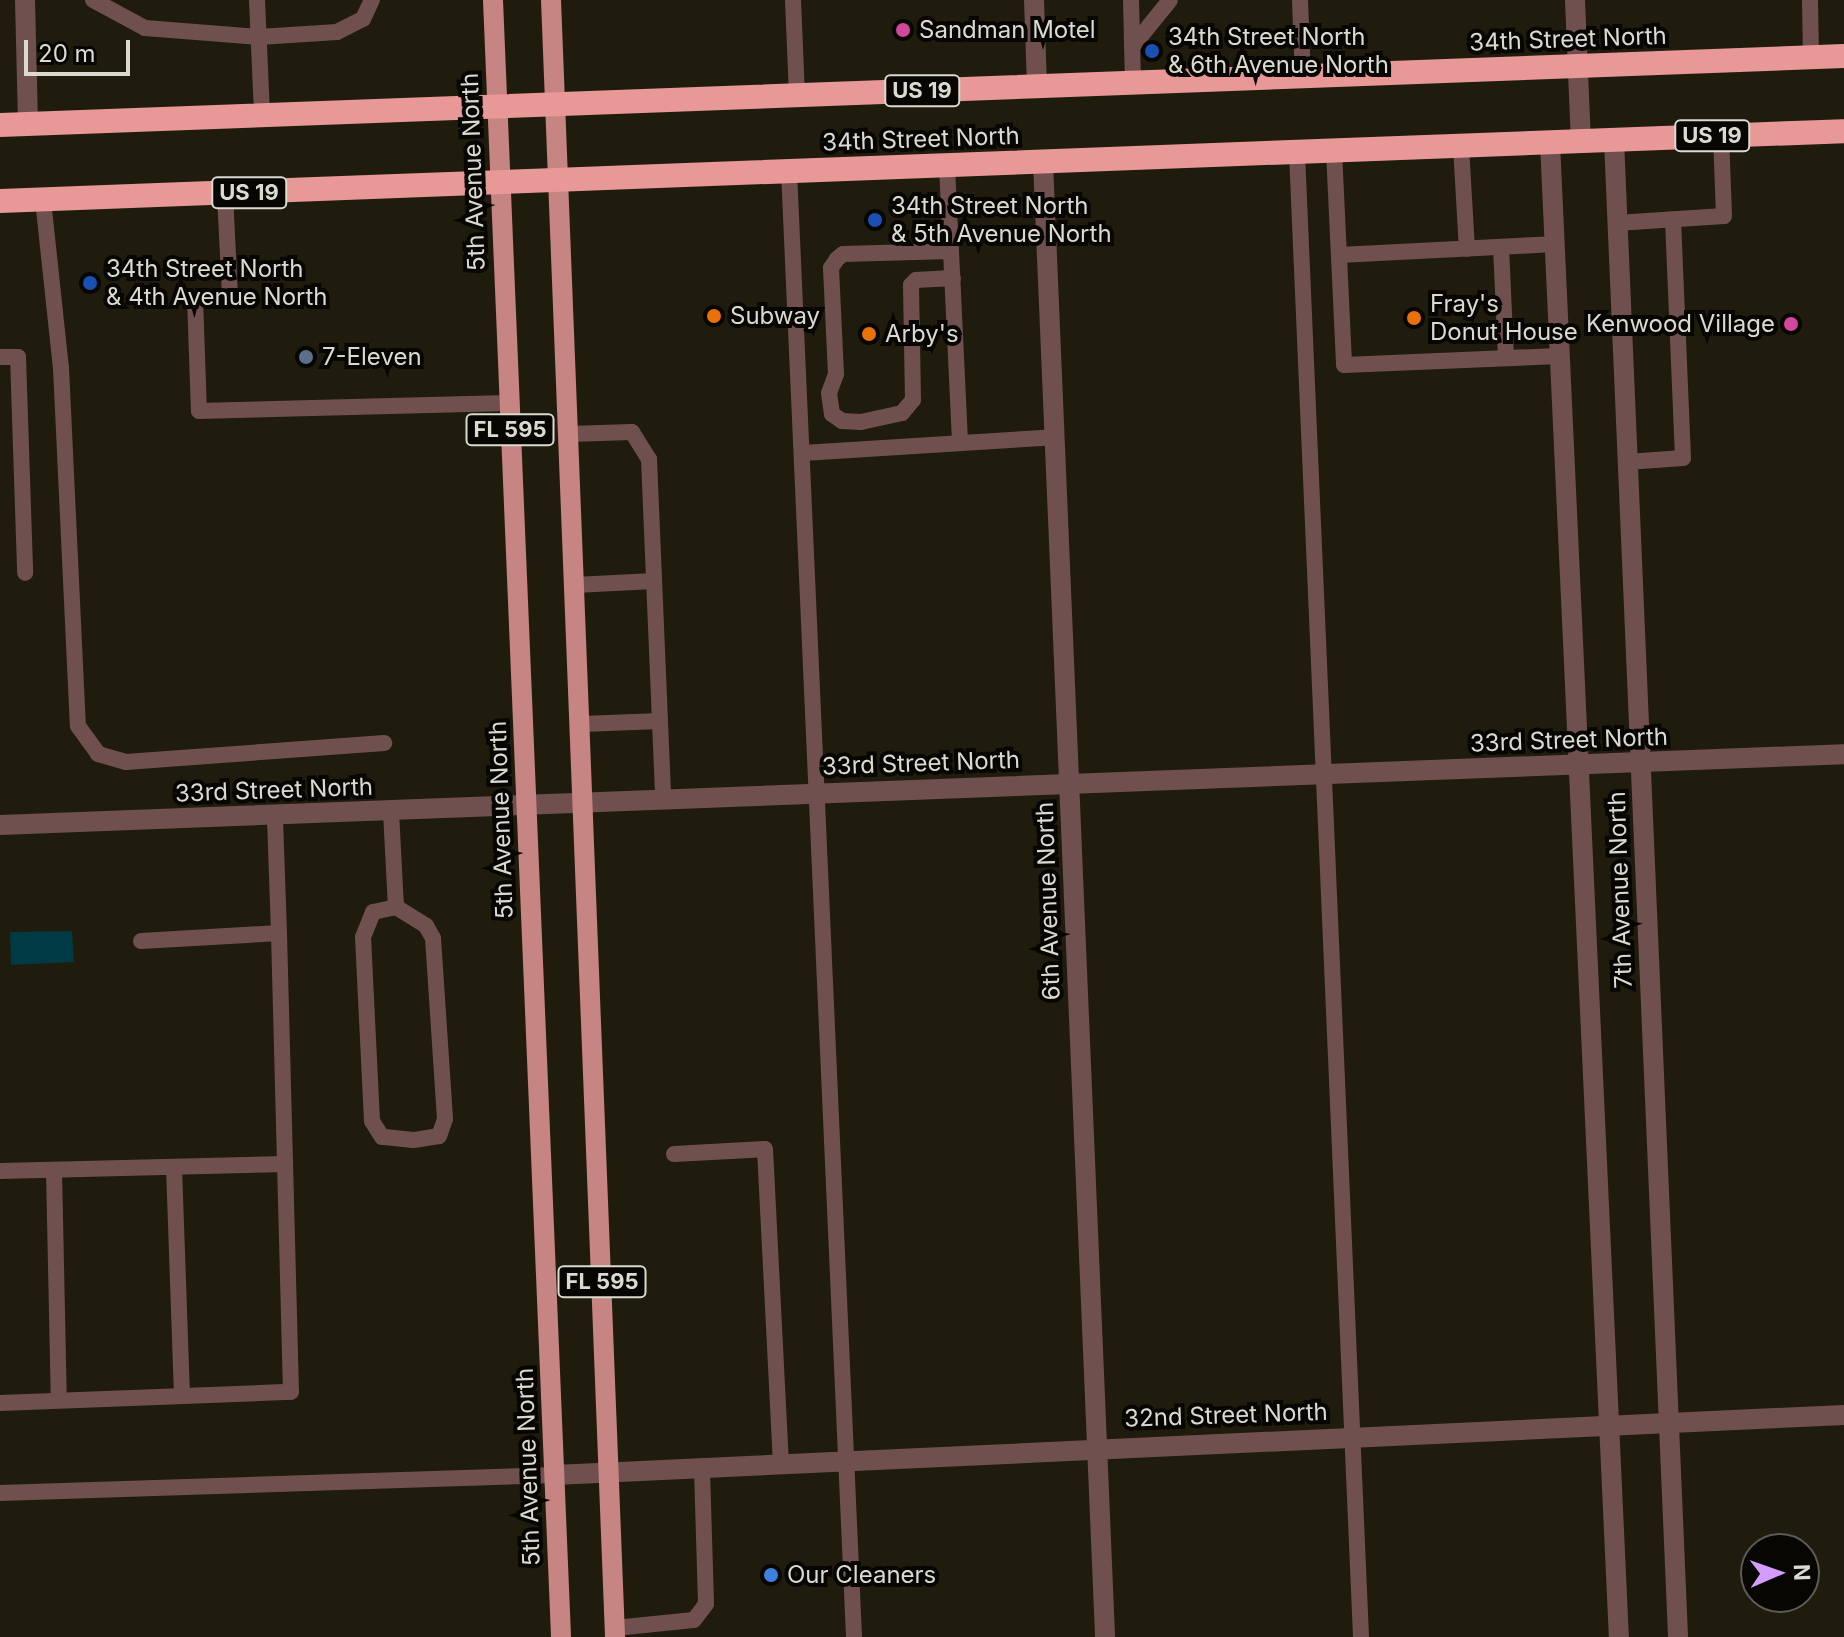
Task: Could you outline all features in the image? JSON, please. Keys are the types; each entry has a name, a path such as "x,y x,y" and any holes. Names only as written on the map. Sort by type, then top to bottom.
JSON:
{"highway":[{"name":"34th Street North","path":"0,125 1844,56"},
{"name":"34th Street North","path":"0,201 499,185 1844,131"}],"main road":[{"name":"5th Avenue North","path":"493,0 561,1637"},
{"path":"551,0 556,182"},
{"name":"FL 595","path":"556,182 582,724 615,1632"}],"street":[{"path":"25,0 28,124"},
{"path":"1034,0 1037,87"},
{"path":"1575,0 1581,142"},
{"name":"7th Avenue North","path":"1614,140 1678,1637"},
{"name":"7th Avenue North","path":"1550,143 1576,765 1619,1637"},
{"name":"6th Avenue North","path":"1043,162 1105,1637"},
{"name":"33rd Street North","path":"0,825 275,818 525,804 1844,754"},
{"name":"32nd Street North","path":"555,1475 1353,1435 1844,1415"}],"lane":[{"path":"93,0 145,28 259,37 337,32 363,19 372,0"},
{"path":"257,0 262,116"},
{"path":"793,0 797,95"},
{"path":"1131,0 1133,83"},
{"path":"1132,47 1170,0"},
{"path":"1300,0 1303,77"},
{"path":"1810,0 1811,57"},
{"path":"1617,223 1724,216 1721,136"},
{"path":"1461,146 1467,249"},
{"path":"1334,151 1344,365 1559,356"},
{"path":"1297,153 1361,1637"},
{"path":"947,166 960,443"},
{"path":"789,171 803,453 814,793 854,1637"},
{"path":"225,194 230,298 195,298 199,411 508,403"},
{"path":"43,200 61,368 78,726 98,754 126,762 384,743"},
{"path":"1627,462 1683,458 1673,219"},
{"path":"1339,255 1554,244"},
{"path":"1501,247 1506,358"},
{"path":"951,251 856,253 837,259 831,268 836,374 829,393 832,414 842,421 861,422 902,413 913,400 911,285 916,280 953,278"},
{"path":"0,357 18,357 25,573"},
{"path":"568,434 632,432 649,459 663,799"},
{"path":"803,453 1054,437"},
{"path":"575,585 654,581"},
{"path":"582,724 660,721"},
{"path":"391,812 396,907"},
{"path":"0,1403 291,1392 275,818"},
{"path":"396,907 426,926 433,938 445,1119 439,1136 413,1140 382,1137 372,1121 363,937 373,912 396,907"},
{"path":"141,941 279,933"},
{"path":"674,1154 765,1149 781,1466"},
{"path":"0,1171 285,1164"},
{"path":"174,1167 182,1396"},
{"path":"54,1170 59,1400"},
{"path":"615,1632 694,1620 706,1604 702,1470"},
{"path":"0,1493 555,1475"}],"water":[{"path":"72,931 74,962 11,965 10,932"}],"place":[{"name":"Sandman Motel","path":"903,30"},
{"name":"34th Street North & 6th Avenue North","path":"1152,51"},
{"name":"34th Street North & 5th Avenue North","path":"875,220"},
{"name":"34th Street North & 4th Avenue North","path":"90,283"},
{"name":"Subway","path":"714,316"},
{"name":"Fray's Donut House","path":"1414,318"},
{"name":"Kenwood Village","path":"1791,324"},
{"name":"Arby's","path":"869,334"},
{"name":"7-Eleven","path":"306,357"},
{"name":"Our Cleaners","path":"771,1575"}]}
